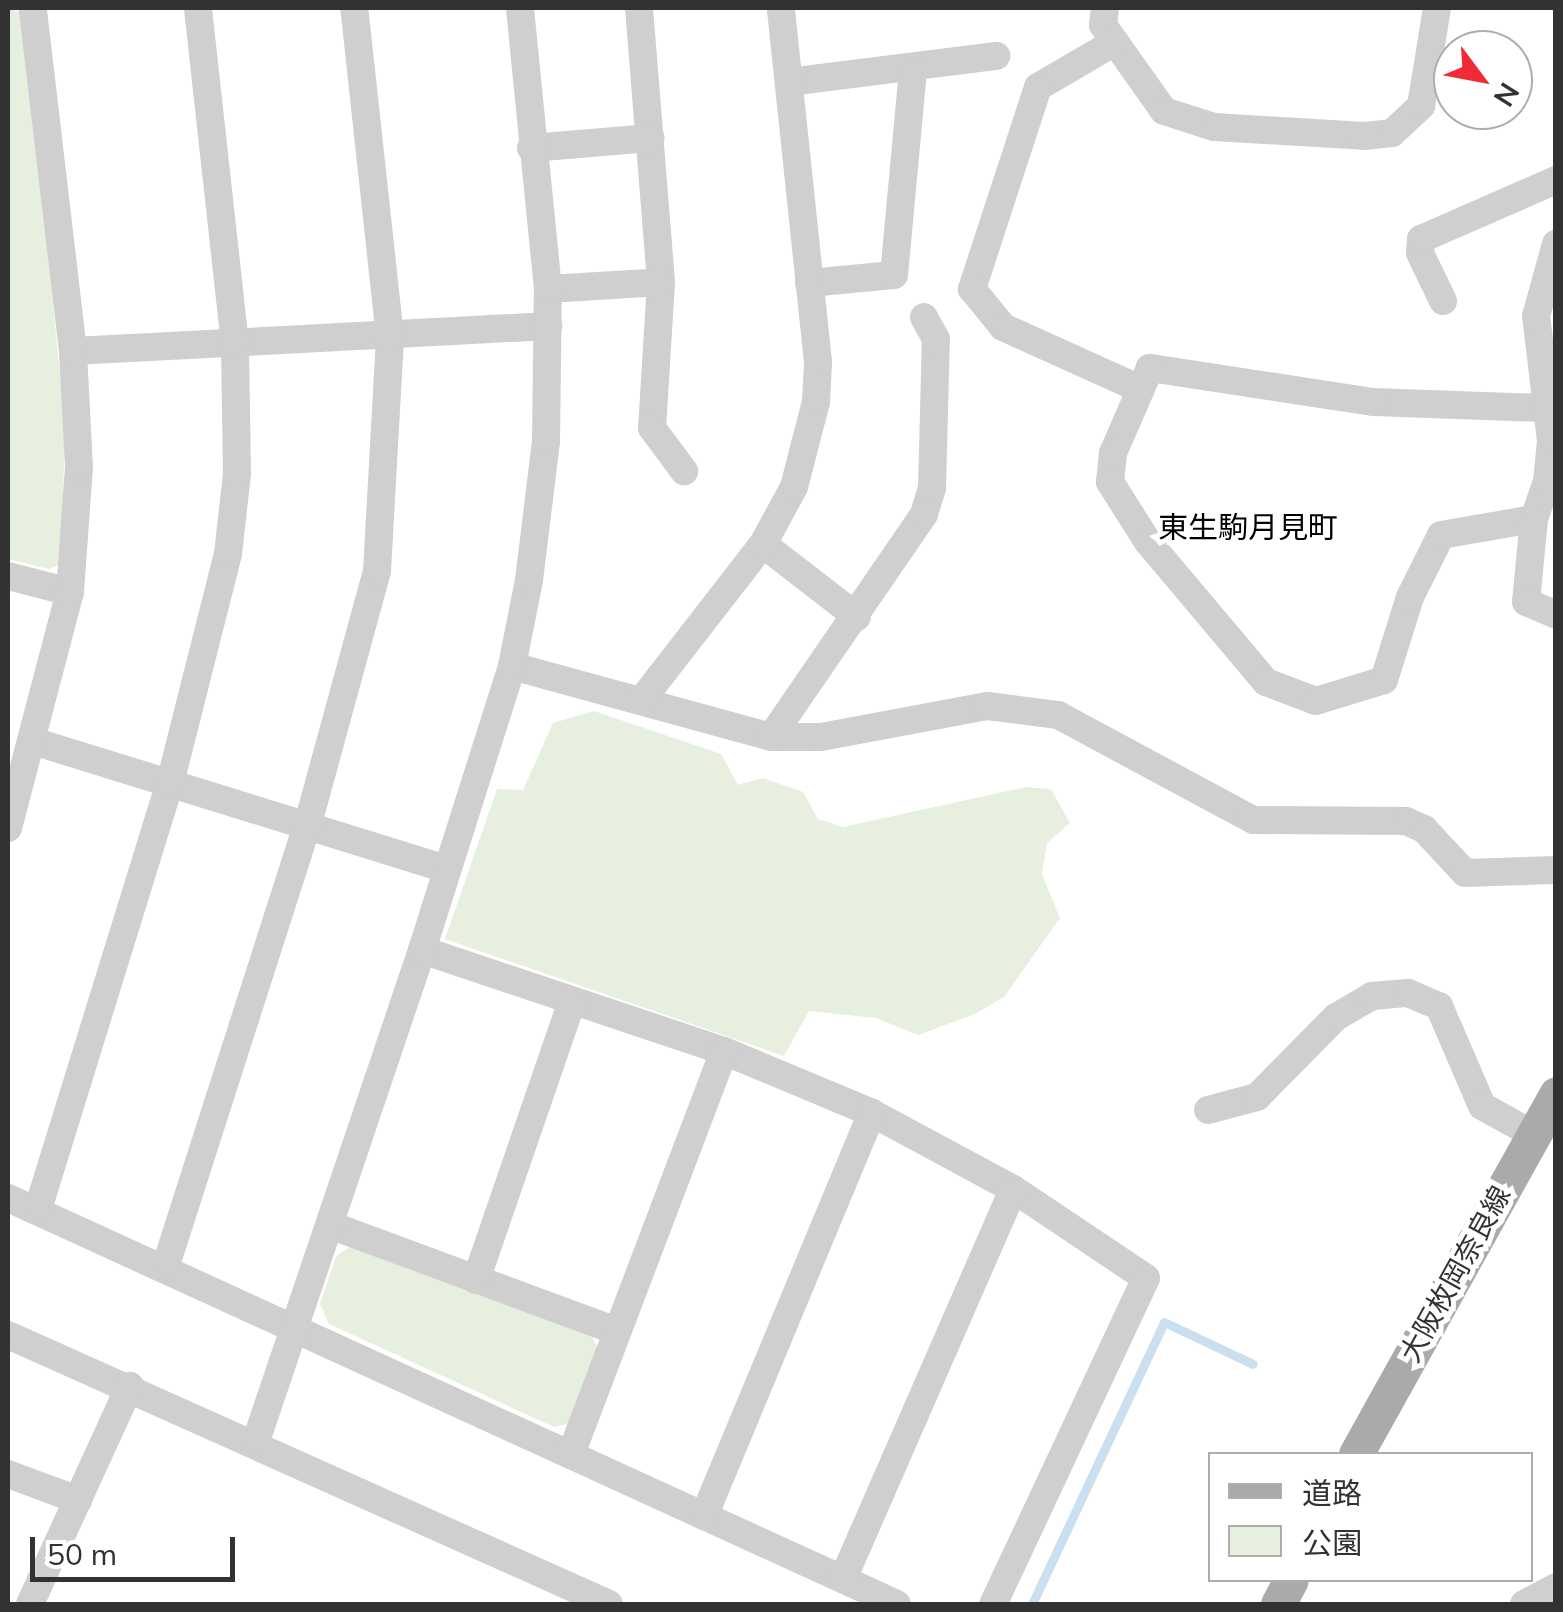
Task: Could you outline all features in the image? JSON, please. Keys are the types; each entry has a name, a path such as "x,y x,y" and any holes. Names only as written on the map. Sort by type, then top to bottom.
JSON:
{"main road":[{"name":"大阪枚岡奈良線","path":"1357,1452 1556,1094"},
{"path":"1278,1604 1290,1582"}],"street":[{"path":"8,828 70,592 79,467 74,352 34,8"},
{"path":"38,1209 170,782 228,554 236,474 235,344 198,8"},
{"path":"166,1265 307,827 377,571 390,337 354,8"},
{"path":"256,1441 422,950 512,666 546,442 548,326 548,289 520,8"},
{"path":"640,8 661,282 652,428 684,471"},
{"path":"641,701 763,544 794,486 816,402 809,282 781,8"},
{"path":"1104,8 1103,25 1164,111 1214,127 1364,136 1392,132 1421,106 1436,8"},
{"path":"1115,42 1038,87 972,289 1003,326 1138,388"},
{"path":"789,82 914,70 996,56"},
{"path":"809,282 894,275 914,70"},
{"path":"531,148 651,138"},
{"path":"1443,301 1420,254 1421,239 1556,180"},
{"path":"1556,244 1536,316 1542,408 1551,441 1547,482 1534,519 1526,602 1556,615"},
{"path":"548,289 661,282"},
{"path":"771,737 911,540 932,488 936,339 924,317"},
{"path":"74,352 548,326"},
{"path":"1534,519 1441,535 1410,597 1384,680 1316,701 1266,682 1148,542 1110,482 1112,453 1150,368 1168,367 1373,402 1542,408"},
{"path":"763,544 857,616"},
{"path":"8,576 70,592"},
{"path":"512,666 771,737 821,737 987,706 1058,715 1253,820 1406,821 1424,829 1466,872 1556,870"},
{"path":"33,741 447,868"},
{"path":"422,950 724,1052 872,1113 1012,1189 1146,1278 993,1604"},
{"path":"1208,1110 1257,1097 1336,1017 1372,996 1408,993 1438,1006 1482,1106 1534,1135"},
{"path":"476,1280 572,1001"},
{"path":"571,1454 724,1052"},
{"path":"704,1516 872,1113"},
{"path":"843,1580 1012,1189"},
{"path":"8,1198 166,1265 897,1604"},
{"path":"330,1225 617,1331"},
{"path":"8,1334 256,1441 608,1604"},
{"path":"30,1604 130,1386"},
{"path":"8,1474 78,1500"},
{"path":"1524,1604 1556,1587"}],"green space":[{"path":"8,8 25,14 65,427 61,564 49,569 8,559"},
{"path":"594,711 721,754 738,785 763,778 803,792 818,819 843,827 1026,787 1051,789 1070,823 1047,843 1042,874 1060,918 1004,997 975,1014 918,1035 876,1018 809,1011 784,1056 445,939 497,789 523,790 553,723"},
{"path":"350,1247 591,1334 598,1349 570,1423 554,1427 329,1324 320,1304 336,1256"}],"waterway":[{"path":"1032,1604 1164,1322 1253,1364"}],"district":[{"name":"東生駒月見町","path":"1248,527"}]}
